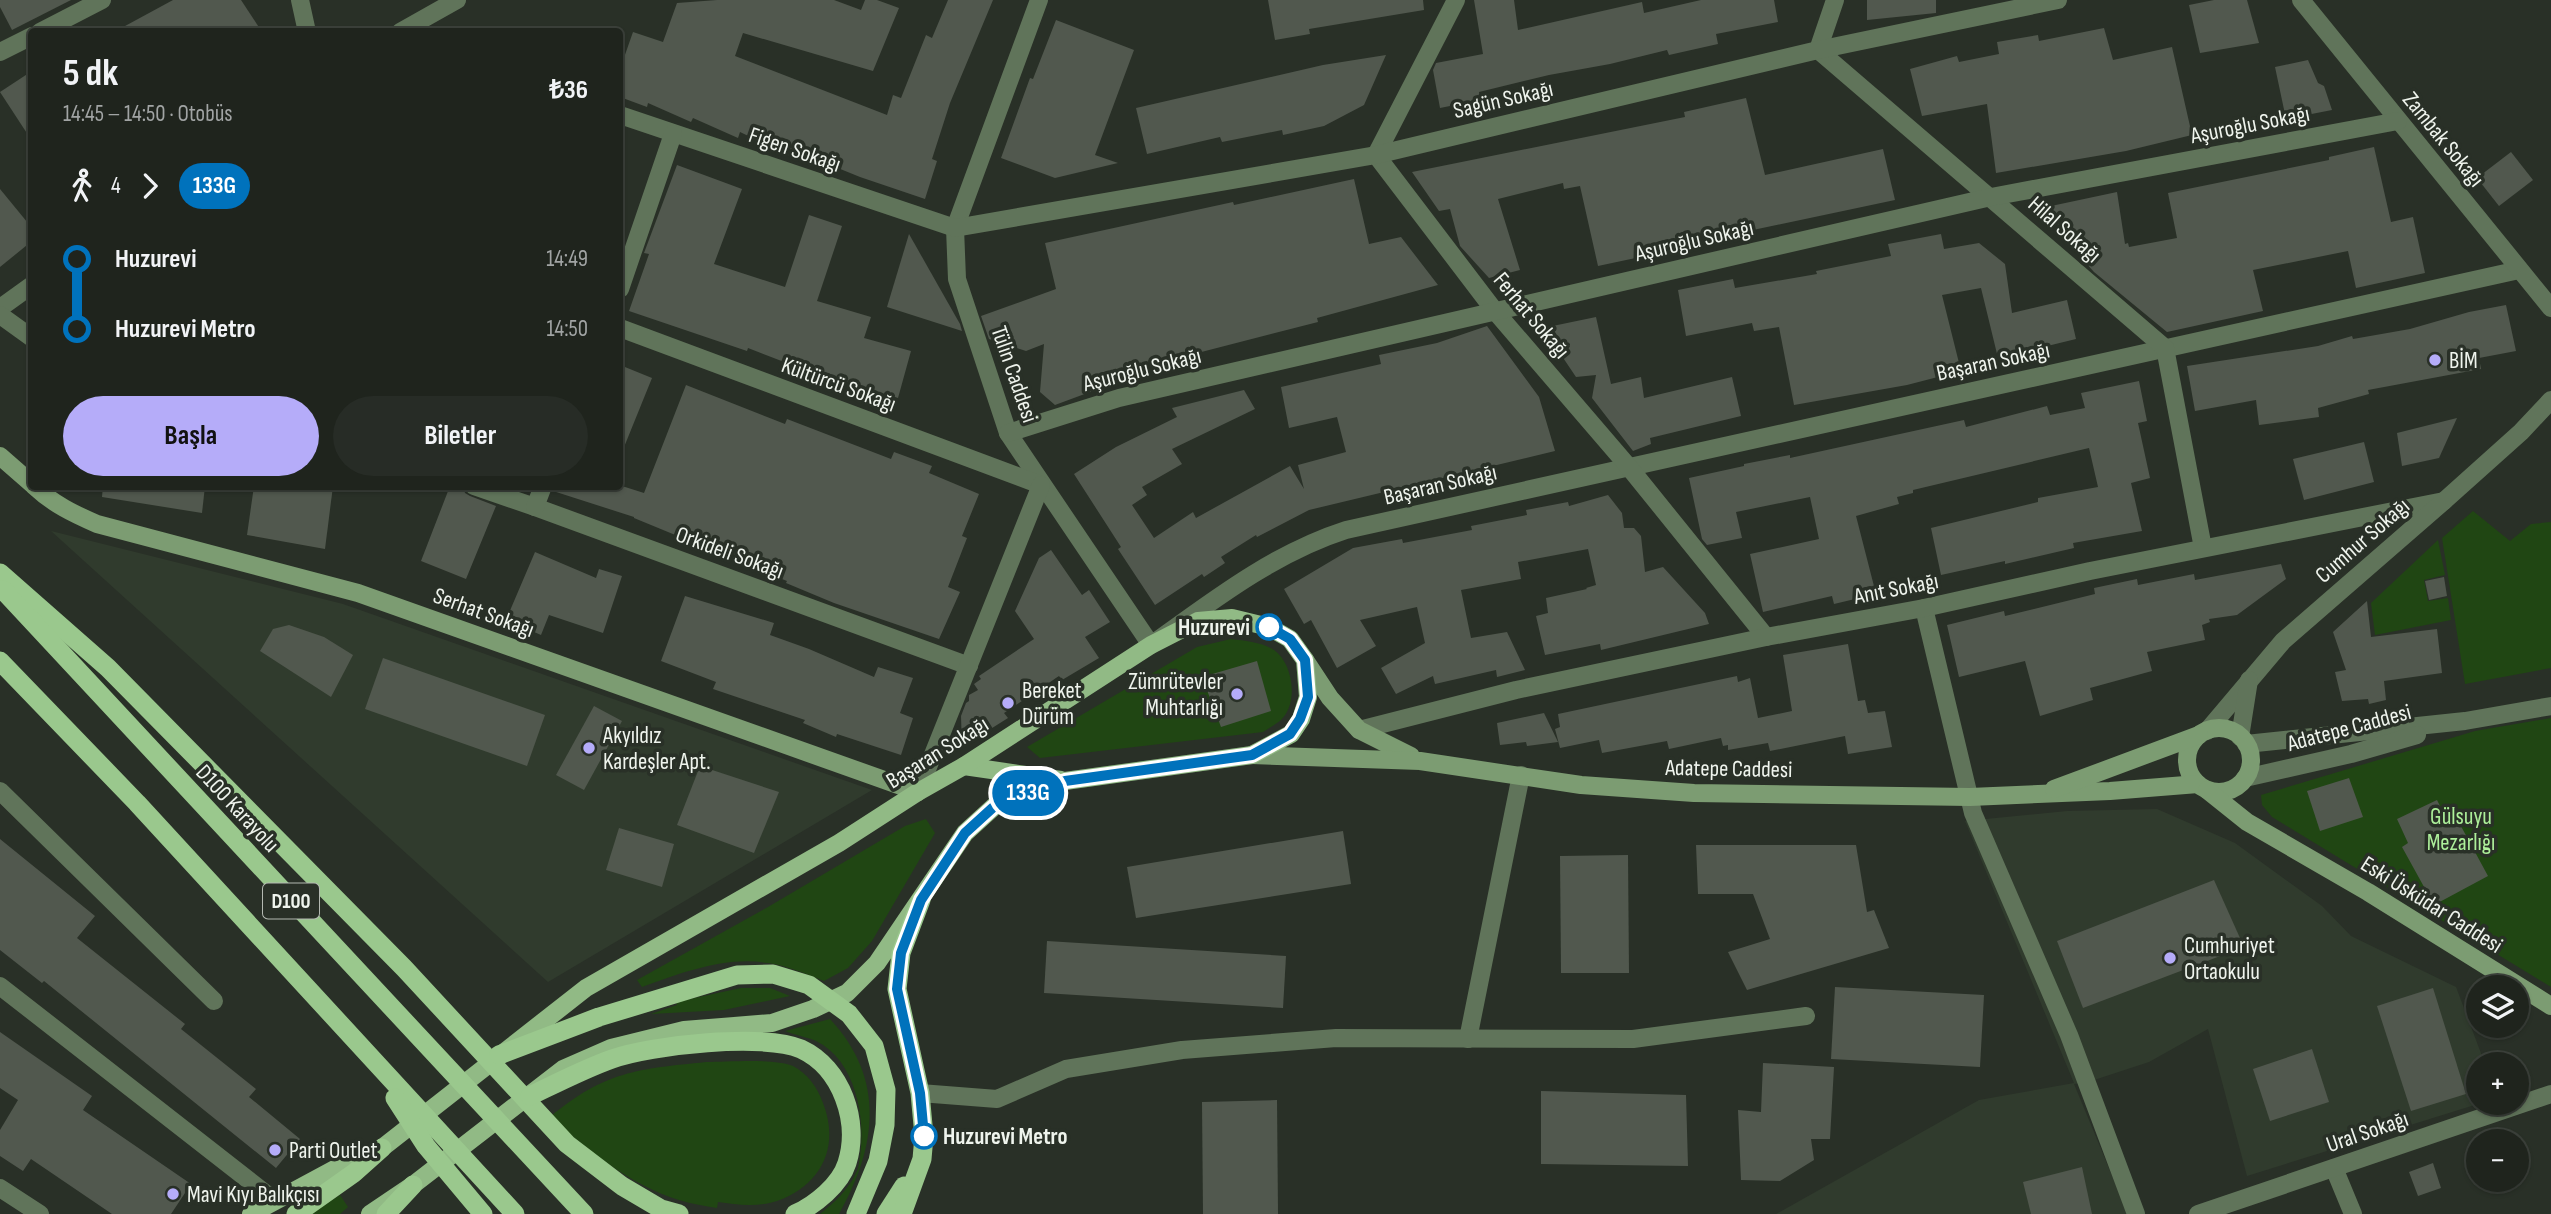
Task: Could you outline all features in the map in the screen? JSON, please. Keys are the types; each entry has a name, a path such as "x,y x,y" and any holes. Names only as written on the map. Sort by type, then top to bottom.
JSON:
{"highway":[{"path":"0,573 117,677 404,968 567,1144 622,1186 661,1209 679,1214"},
{"name":"D100 Karayolu","path":"0,587 584,1214"},
{"name":"D100","path":"0,661 137,803 515,1214"},
{"path":"902,1214 922,1159 924,1136 920,1093 897,989 901,953 921,900"},
{"path":"499,1055 599,1017 737,975 773,974 809,985 849,1014 874,1046 886,1090 885,1125 878,1161 856,1214"},
{"path":"530,1096 614,1058 686,1044 759,1041 801,1049 831,1071 846,1101 851,1133 847,1164 831,1189 806,1209 795,1214"},
{"path":"365,1054 426,1146 482,1214"},
{"path":"296,1214 354,1173 382,1148"},
{"path":"886,1214 922,1159"},
{"path":"386,1214 413,1185"}],"main road":[{"name":"Serhat Sokağı","path":"0,456 28,481"},
{"name":"Serhat Sokağı","path":"40,490 68,510 97,524 358,593 918,792"},
{"name":"Adatepe Caddesi","path":"1151,645 1198,621 1232,618 1269,627 1290,639 1330,698 1359,730 1420,761"},
{"name":"Başaran Sokağı","path":"251,1214 346,1163 382,1148 586,988 792,871 964,766 1151,645"},
{"path":"370,1214 413,1185 563,1069 611,1048 684,1030 772,1023 813,1009 847,993 877,962 965,833 999,802 1065,781 1252,755 1290,734 1300,719 1308,697 1305,660"},
{"name":"Adatepe Caddesi","path":"2039,795 2203,733 2224,729 2243,740"},
{"path":"2202,787 2188,769 2187,759 2188,750 2203,733"},
{"path":"2241,782 2250,761 2243,740"},
{"name":"Adatepe Caddesi","path":"1252,755 1420,761 1640,790 1970,797 2202,787 2217,792 2241,782"},
{"path":"964,766 1065,781"},
{"name":"Eski Üsküdar Caddesi","path":"2241,782 2249,812 2287,845"},
{"name":"Eski Üsküdar Caddesi","path":"2202,787 2247,822 2551,1006"}],"street":[{"path":"48,28 102,0"},
{"path":"300,0 306,28"},
{"path":"407,28 457,0"},
{"name":"Tülin Caddesi","path":"1039,0 955,228 957,279 1008,433 1151,645"},
{"path":"1376,155 1456,0"},
{"path":"1818,50 1835,0"},
{"name":"Sagün Sokağı","path":"955,228 1376,155 1818,50 2058,0"},
{"name":"Zambak Sokağı","path":"2301,0 2551,308"},
{"path":"0,52 28,38"},
{"name":"Hilal Sokağı","path":"1818,50 2165,348"},
{"name":"Figen Sokağı","path":"623,116 955,228"},
{"name":"Aşuroğlu Sokağı","path":"1008,433 1119,398 1991,197 2398,121"},
{"path":"623,280 673,134"},
{"name":"Ferhat Sokağı","path":"1376,155 1494,310 1628,466 1766,637"},
{"name":"Başaran Sokağı","path":"1151,645 1233,586 1323,537 1346,530 2519,270"},
{"path":"0,308 28,288"},
{"path":"0,315 28,335"},
{"name":"Kültürcü Sokağı","path":"623,329 1041,485"},
{"path":"2165,348 2203,548"},
{"name":"Cumhur Sokağı","path":"2203,733 2283,641 2521,432 2551,400"},
{"path":"918,792 1041,485"},
{"name":"Orkideli Sokağı","path":"486,490 970,666"},
{"path":"535,507 541,490"},
{"name":"Anıt Sokağı","path":"1359,730 1516,691 1766,637 1924,608 2203,548 2444,501"},
{"path":"1924,608 1979,827 2069,1035 2136,1214"},
{"path":"2243,740 2249,680"},
{"name":"Adatepe Caddesi","path":"2243,740 2465,721 2551,706"},
{"name":"Adatepe Caddesi","path":"2241,782 2465,721"},
{"path":"1468,1039 1521,775"},
{"path":"0,791 214,1001"},
{"path":"0,986 274,1200"},
{"path":"920,1093 997,1099 1066,1069 1182,1050 1336,1038 1633,1039 1806,1016"},
{"name":"Ural Sokağı","path":"2198,1214 2551,1094"},
{"path":"2334,1168 2353,1214"},
{"path":"0,1188 40,1214"}],"shaded area":[{"path":"51,531 343,604 872,790 548,982"},
{"path":"2157,809 2235,843 2322,906 2351,936 2456,987 2466,1014 2466,1038 2475,1038 2480,1052 2466,1052 2466,1108 2247,1176 2208,1029 2149,1062 2074,1084 2128,1214 1776,1214 1979,1100 2074,1083 1965,821 2067,811"}],"green space":[{"path":"2473,511 2510,541 2531,524 2551,522 2551,668 2465,684 2442,538"},
{"path":"2438,540 2445,575 2424,580 2428,601 2448,598 2451,620 2375,635 2371,603"},
{"path":"1231,639 1269,647 1286,664 1292,694 1287,713 1263,732 1040,758 1027,747 1197,647"},
{"name":"Gülsuyu Mezarlığı","path":"2551,718 2551,987 2272,817 2262,805 2261,795 2475,731"},
{"path":"926,819 935,833 872,941 848,968 824,981 797,970 752,961 704,967 642,987 637,980 905,826"},
{"path":"741,988 770,988 790,996 724,1010 651,1014 677,1005 676,1002"},
{"path":"830,1019 848,1042 860,1065 870,1114 862,1164 852,1189 839,1214 820,1214 845,1190 858,1170 861,1142 859,1109 849,1076 830,1050 816,1041 785,1031"},
{"path":"763,1061 785,1064 798,1069 811,1082 823,1103 829,1134 828,1149 823,1162 806,1185 793,1194 763,1204 718,1202 717,1208 684,1201 627,1176 550,1117 588,1090 623,1075 641,1070 706,1062"},
{"path":"340,1195 348,1207 340,1214 309,1214"}],"building":[{"path":"0,0 71,0 12,30 0,7"},
{"path":"173,0 241,0 259,28 121,28"},
{"path":"717,0 834,0 861,10 865,0 877,0 899,8 873,71 743,33 735,56 887,115 893,95 901,98 926,35 932,38 948,0 993,0 950,103 932,159 937,161 925,199 796,151 794,158 740,132 738,138 693,118 691,122 648,103 647,107 623,98 623,60 633,32 663,42 677,3"},
{"path":"1268,0 1423,0 1424,10 1309,29 1310,34 1275,40"},
{"path":"1474,0 1514,0 1518,30 1642,2 1644,13 1701,0 1774,0 1778,22 1716,34 1718,44 1669,55 1667,50 1549,75 1479,92 1480,100 1440,108 1433,70 1436,63 1483,54"},
{"path":"1867,0 1936,0 1936,13 1867,20"},
{"path":"2214,0 2247,0 2259,43 2200,53 2189,5"},
{"path":"1056,20 1134,50 1095,155 1118,163 1055,178 1001,158 1030,78 1033,79"},
{"path":"2104,28 2113,60 2172,47 2192,135 2126,151 1996,173 1987,104 1922,116 1910,69 1957,56 1959,62 1999,54 1997,42 2038,35 2039,41"},
{"path":"1386,55 1364,105 1324,126 1283,135 1282,130 1222,142 1220,137 1147,154 1136,108 1323,65"},
{"path":"2308,60 2318,83 2324,86 2332,110 2286,119 2275,67"},
{"path":"28,74 28,135 0,92"},
{"path":"1746,98 1765,175 1883,149 1895,200 1720,237 1719,234 1644,253 1645,256 1598,266 1580,186 1564,189 1563,183 1498,199 1520,270 1489,278 1460,246 1450,209 1439,211 1412,172 1685,117 1684,112"},
{"path":"2374,147 2391,222 2413,217 2425,273 2356,288 2348,251 2253,270 2263,311 2167,332 2094,272 2037,209 2117,192 2125,244 2128,243 2129,247 2177,238 2168,193 2329,160 2329,157"},
{"path":"2511,152 2533,180 2499,206 2477,178"},
{"path":"677,165 742,189 714,264 785,287 809,215 842,226 817,301 871,317 864,338 911,351 898,398 629,311 649,254 644,253"},
{"path":"1354,179 1369,244 1401,237 1438,285 1317,318 1318,322 1124,372 1125,379 1055,405 1040,392 1044,344 1026,351 989,339 981,316 1056,289 1045,243"},
{"path":"0,189 28,223 28,244 0,267"},
{"path":"909,234 960,324 962,331 887,307"},
{"path":"1941,234 1944,249 1979,243 2005,264 2012,313 2067,300 2076,339 1998,358 1981,288 1942,295 1961,371 1907,385 1794,405 1779,327 1754,331 1752,323 1686,336 1678,290 1733,279 1735,288 1817,274 1816,271 1891,256 1888,244"},
{"path":"2506,305 2516,351 2479,358 2481,369 2368,390 2369,394 2318,408 2319,417 2259,425 2256,400 2195,411 2187,366 2318,346 2352,336 2353,339 2410,329 2469,312"},
{"path":"1596,317 1611,384 1641,377 1644,398 1732,377 1741,416 1650,438 1651,444 1633,451 1592,398 1596,375 1576,377 1543,328"},
{"path":"1487,326 1539,397 1555,451 1309,510 1257,537 1256,535 1221,557 1225,563 1204,577 1202,574 1155,605 1074,474 1116,447 1177,417 1172,408 1244,390 1255,409 1172,449 1182,464 1142,487 1147,495 1132,505 1154,538 1193,512 1196,518 1290,466 1304,489 1298,465 1346,452 1337,417 1289,428 1281,387 1381,364 1379,355 1437,343"},
{"path":"623,366 652,378 623,450"},
{"path":"2139,381 2147,421 2138,423 2150,478 2131,483 2142,531 2073,543 2074,548 1941,575 1931,528 2038,502 2038,498 2098,487 2089,448 1913,490 1913,493 1897,497 1899,504 1856,516 1876,594 1834,604 1832,596 1763,612 1750,554 1819,539 1810,497 1736,512 1742,538 1707,545 1702,539 1689,478 1744,464 1790,455 1790,458 1964,420 1966,427 2047,406 2050,415 2085,408 2081,393"},
{"path":"686,385 785,424 787,419 891,459 894,452 932,466 929,473 979,494 962,536 967,538 948,587 960,592 939,639 834,603 786,583 787,581 684,541 685,539 634,517 553,491 623,490 623,486 644,493"},
{"path":"2457,418 2439,458 2402,466 2397,433"},
{"path":"2364,442 2374,482 2304,500 2293,459"},
{"path":"103,490 205,490 202,513 102,497"},
{"path":"253,490 332,490 325,549 247,535"},
{"path":"448,490 464,490 470,496 496,506 466,579 421,561"},
{"path":"1608,495 1622,513 1624,528 1634,528 1641,536 1645,572 1663,567 1705,613 1709,624 1601,650 1600,644 1545,655 1536,616 1548,613 1546,598 1596,585 1588,549 1518,562 1521,579 1461,590 1471,638 1507,632 1525,670 1497,677 1496,670 1435,684 1433,676 1396,694 1381,668 1425,643 1417,607 1360,620 1376,646 1337,668 1311,620 1304,624 1284,589 1353,548 1402,539 1403,543 1472,530 1471,526 1527,515 1526,510 1568,502 1569,506"},
{"path":"1051,550 1082,595 1089,590 1110,622 1085,637 1099,658 1062,680 1059,676 1004,713 1008,718 962,747 961,716 969,701 969,695 978,690 974,684 981,679 979,676 1034,639 1015,611 1039,558"},
{"path":"535,552 596,578 599,569 622,576 603,633 549,615 541,635 506,620"},
{"path":"2281,564 2286,579 2237,615 2209,619 2210,622 2202,625 2205,640 2147,652 2152,671 2090,688 2093,700 2040,716 2025,661 1959,677 1947,625 2004,611 2005,616 2095,594 2094,588 2137,579 2138,585 2194,574 2195,580"},
{"path":"2444,577 2447,596 2429,600 2425,581"},
{"path":"685,596 774,623 770,635 874,677 878,667 913,678 900,713 913,718 901,755 837,734 836,737 803,723 805,720 713,689 716,682 661,661"},
{"path":"2367,601 2371,637 2437,629 2442,673 2384,681 2386,700 2369,704 2368,699 2342,701 2335,672 2346,670 2333,632"},
{"path":"289,625 324,637 353,655 331,697 260,651 273,629"},
{"path":"1848,644 1858,701 1865,700 1868,713 1885,711 1892,747 1848,754 1845,736 1770,751 1768,743 1728,750 1728,745 1723,746 1721,738 1669,749 1667,741 1602,753 1599,740 1560,748 1555,729 1560,727 1558,714 1737,676 1738,682 1750,678 1758,718 1792,711 1783,655"},
{"path":"383,658 545,715 527,766 365,709"},
{"name":"Zümrütevler Muhtarlığı","path":"1257,661 1271,711 1221,727 1202,677"},
{"name":"Akyıldız Kardeşler Apt.","path":"594,706 622,721 584,790 556,775"},
{"path":"1544,713 1558,742 1527,746 1526,742 1500,745 1497,723"},
{"path":"700,766 779,792 754,853 677,825"},
{"path":"2349,778 2363,817 2320,831 2307,791"},
{"path":"2437,800 2448,822 2456,817 2488,876 2434,905 2402,847 2408,843 2397,819"},
{"path":"619,828 674,844 662,887 606,870"},
{"path":"1343,831 1351,884 1136,918 1127,867"},
{"path":"0,839 95,916 77,938 185,1024 181,1029 256,1089 249,1097 300,1139 276,1168 44,981 42,983 0,950"},
{"path":"1696,845 1856,845 1867,912 1874,910 1889,948 1747,990 1728,952 1770,939 1753,894 1698,894"},
{"path":"1628,855 1629,973 1561,973 1560,856"},
{"path":"2214,880 2244,947 2083,1008 2057,941"},
{"path":"1047,941 1286,956 1283,1008 1044,993"},
{"path":"1835,987 1984,995 1980,1067 1831,1059"},
{"path":"2433,988 2466,1094 2411,1111 2377,1006"},
{"path":"0,1032 92,1096 83,1110 191,1184 171,1214 112,1214 31,1159 23,1171 0,1156 0,1130 18,1100 0,1088"},
{"path":"2312,1049 2329,1102 2270,1121 2253,1069"},
{"path":"1763,1063 1834,1067 1830,1139 1811,1139 1814,1160 1780,1181 1741,1180 1738,1110 1761,1112"},
{"path":"1541,1091 1686,1095 1688,1166 1541,1164"},
{"path":"1277,1100 1278,1214 1203,1214 1202,1102"},
{"path":"2433,1163 2441,1188 2418,1196 2409,1172"},
{"path":"2082,1167 2092,1214 2031,1214 2023,1182"}],"bus line":[{"name":"133G","path":"924,1136 920,1093 897,989 901,953 921,900 965,833 999,802 1065,781 1252,755 1290,734 1300,719 1308,697 1305,660 1290,639 1269,627"}],"place":[{"name":"BİM","path":"2435,360"},
{"name":"Huzurevi","path":"1269,627"},
{"name":"Zümrütevler Muhtarlığı","path":"1237,694"},
{"name":"Bereket Dürüm","path":"1008,703"},
{"name":"Akyıldız Kardeşler Apt.","path":"589,748"},
{"name":"Cumhuriyet Ortaokulu","path":"2170,958"},
{"name":"Huzurevi Metro","path":"924,1136"},
{"name":"Parti Outlet","path":"275,1150"},
{"name":"Mavi Kıyı Balıkçısı","path":"173,1194"}]}
